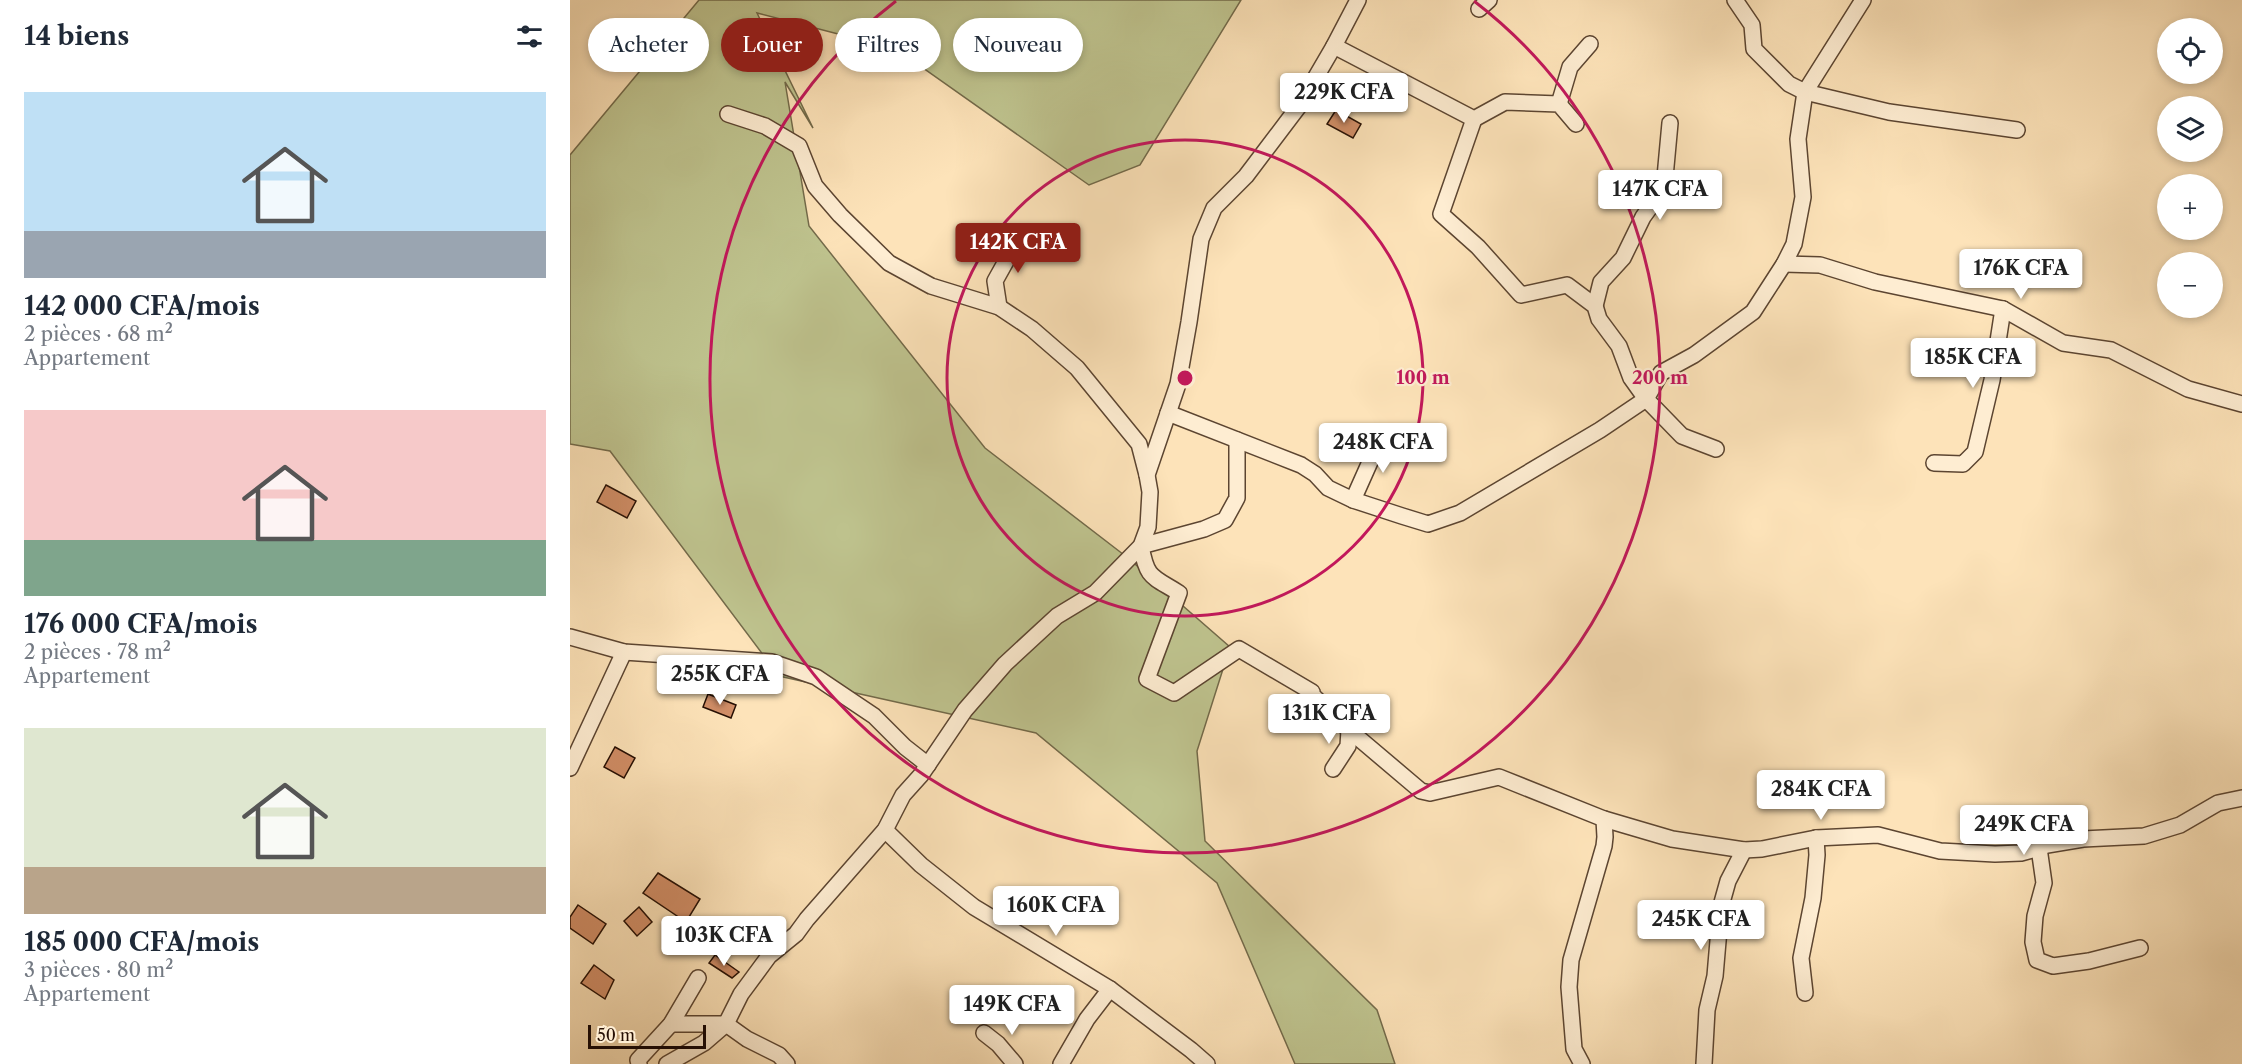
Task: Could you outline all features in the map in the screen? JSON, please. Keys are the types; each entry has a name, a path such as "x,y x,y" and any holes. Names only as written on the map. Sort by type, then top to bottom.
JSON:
{"street":[{"path":"1147,475 1178,384 1201,239 1214,208 1246,176 1299,106 1335,46 1358,0"},
{"path":"1735,0 1752,25 1754,49 1789,84 1804,92 1889,112 2017,130"},
{"path":"1168,413 1301,465 1315,474 1328,488 1353,500 1428,524 1460,513 1600,430 1646,399 1661,373 1694,355 1753,312 1784,264 1794,244 1803,197 1798,139 1804,92 1863,0"},
{"path":"1559,104 1569,67 1590,44"},
{"path":"1335,46 1474,119"},
{"path":"1576,124 1559,104 1505,102 1474,119 1442,214 1478,247 1521,295 1567,285 1595,306"},
{"path":"667,1064 704,1043 726,1024 741,994 769,956 796,934 885,830 903,795 928,765 965,710 1005,664 1057,616 1095,593 1141,546 1148,527 1149,492 1139,444 1077,368 1032,329 999,307 931,286 889,263 840,215 815,186 799,146 765,126 728,114"},
{"path":"1670,123 1664,188 1643,217 1623,258 1601,282 1595,306 1599,319 1619,346 1631,378 1646,399 1682,436 1716,448"},
{"path":"999,307 995,281 1020,237"},
{"path":"1784,264 1820,265 1875,282 2003,309 2063,343 2111,350 2188,389 2242,404"},
{"path":"1934,463 1963,464 1975,452 1992,380 2003,309"},
{"path":"1353,500 1382,435"},
{"path":"1141,546 1204,529 1225,520 1237,498 1237,440"},
{"path":"1141,546 1149,574 1179,593 1147,679 1174,693 1239,649 1312,692 1311,694 1349,730 1421,791 1430,793 1499,777 1604,819 1672,839 1744,850 1761,849 1816,838 1878,834 1940,851 1995,854 2021,853 2047,845 2083,839 2144,836 2180,825 2218,803 2242,798"},
{"path":"570,637 624,652 772,662 816,677 874,716 905,747 928,765"},
{"path":"570,768 624,652"},
{"path":"1333,769 1348,746 1349,730"},
{"path":"1582,1064 1574,1049 1569,987 1571,960 1604,846 1604,819"},
{"path":"885,830 921,865 974,908 1110,989 1207,1064"},
{"path":"1805,993 1801,958 1813,897 1817,855 1816,838"},
{"path":"2039,849 2044,883 2035,916 2032,942 2037,960 2053,966 2089,961 2140,948"},
{"path":"1704,1064 1707,1011 1715,976 1721,906 1728,881 1744,850"},
{"path":"639,1064 638,1060 671,1024 698,978"},
{"path":"1061,1064 1087,1019 1110,989"},
{"path":"671,1024 726,1024 747,1039 779,1055 787,1064"},
{"path":"984,1033 998,1044 1015,1064"}],"green space":[{"path":"699,0 1241,0 1140,165 1089,185 929,72 941,72 941,18 835,18 835,33 823,30 823,18 776,18 757,13 759,18 721,18 721,72 786,72 813,128 785,82 809,226 985,448 1128,558 1230,647 1197,751 1205,841 1377,1010 1395,1064 1295,1064 1217,883 1036,733 779,676 610,451 570,444 570,155 639,72 709,72 709,18 684,18"}],"building":[{"path":"1336,110 1361,124 1353,138 1327,124"},
{"path":"606,485 636,501 627,518 597,502"},
{"path":"708,694 736,705 731,718 703,707"},
{"path":"615,747 635,758 624,778 604,767"},
{"path":"658,873 700,899 686,922 643,893"},
{"path":"578,905 606,924 593,944 570,928 570,917"},
{"path":"639,907 652,922 637,936 624,921"},
{"path":"715,955 739,972 732,978 709,963"},
{"path":"594,965 614,980 605,999 581,983"}]}
